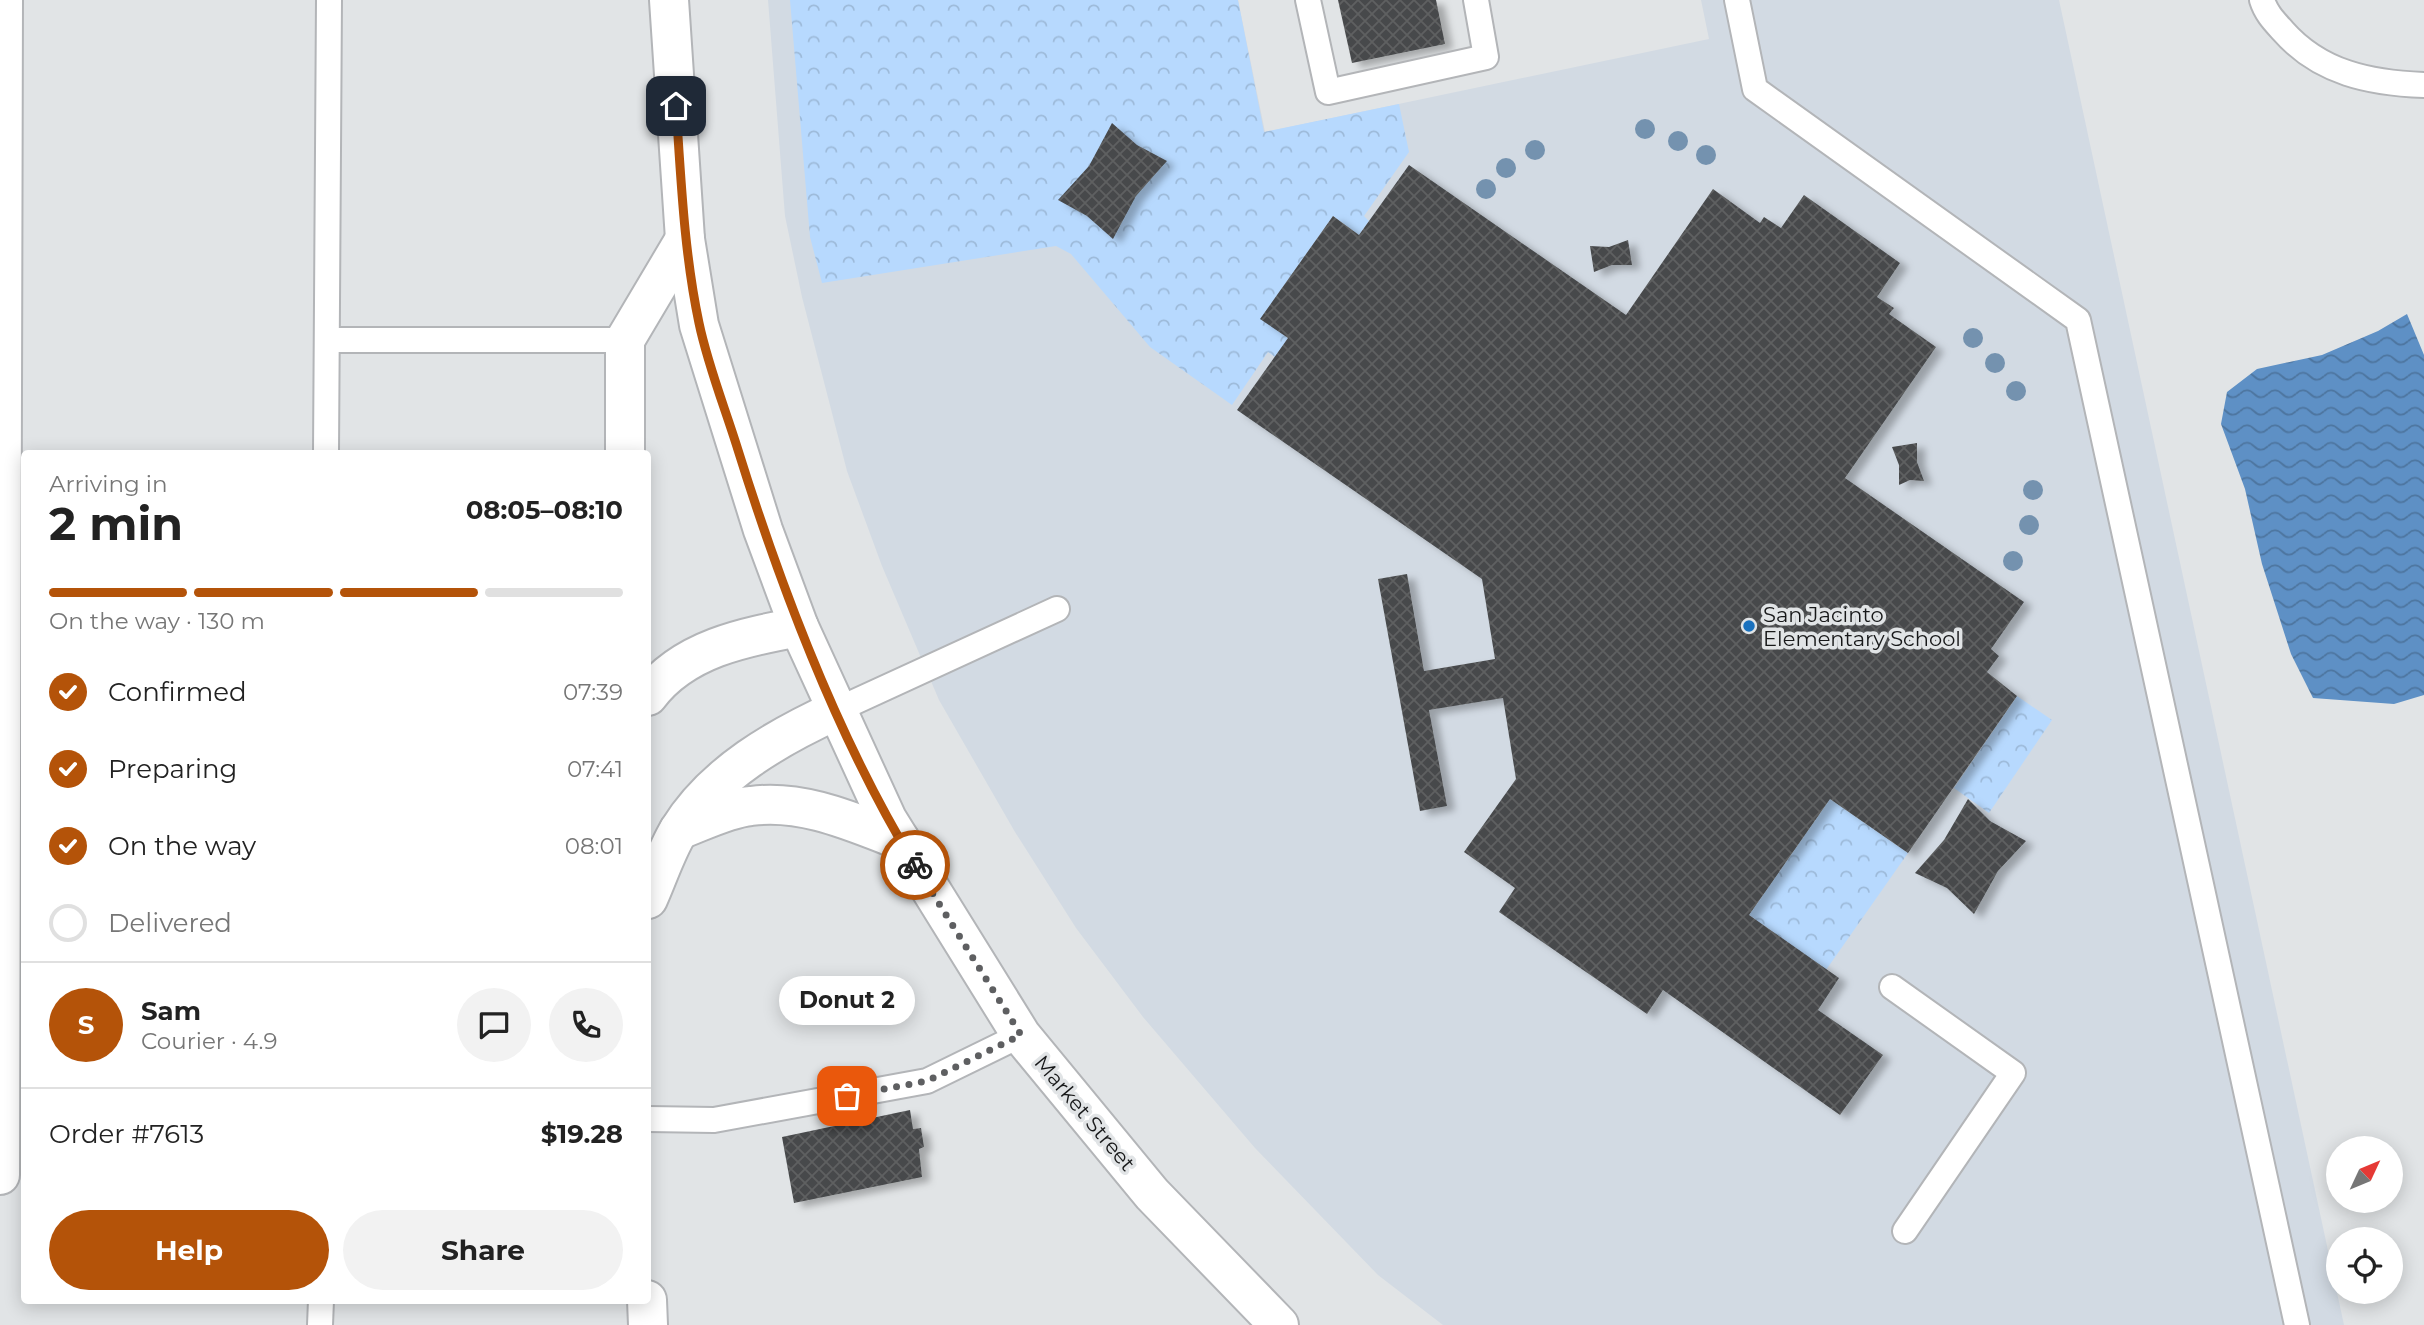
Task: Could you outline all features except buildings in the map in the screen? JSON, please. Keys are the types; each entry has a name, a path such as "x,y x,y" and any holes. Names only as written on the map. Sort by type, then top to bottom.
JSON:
{"main road":[{"path":"0,1175 9,1017 4,0"},
{"name":"Market Street","path":"669,0 685,239 699,325 763,530 799,627 887,819 1021,1035 1152,1194 1279,1325"},
{"path":"625,450 625,340 685,239"},
{"path":"651,693 681,662 753,635 799,627"},
{"path":"651,892 679,830 708,793 781,735 837,710"},
{"path":"679,830 750,806 790,806 838,816 900,840"},
{"path":"647,1304 648,1325"}],"lane":[{"path":"326,450 329,0"},
{"path":"1308,0 1328,92 1486,57 1476,0"},
{"path":"1737,0 1755,89 2078,320 2297,1325"},
{"path":"2262,0 2265,11 2297,47 2338,73 2387,84 2424,86"},
{"path":"327,340 625,340"},
{"path":"837,710 1057,609"},
{"path":"1892,987 2013,1073 1905,1231"},
{"path":"651,1119 714,1120 927,1081 1021,1035"},
{"path":"320,1325 321,1304"}],"shaded area":[{"path":"768,0 1238,0 1265,132 1709,39 1701,0 2059,0 2326,1241 2326,1304 2339,1304 2344,1325 1443,1325 1378,1275 1255,1148 1143,1017 1076,928 1015,832 939,700 882,566 847,471 802,297 785,216"}],"green space":[{"path":"790,0 1238,0 1264,132 1399,104 1409,152 1364,216 1369,221 1359,235 1333,216 1261,318 1288,338 1275,357 1268,352 1232,405 1150,347 1071,254 1056,246 822,283 810,237"},
{"path":"2017,696 2052,720 1989,813 1954,788"},
{"path":"1830,799 1908,853 1826,970 1749,915"}],"water":[{"path":"2407,314 2424,355 2424,695 2394,704 2313,698 2291,654 2262,564 2245,489 2221,424 2227,392 2257,369 2322,355 2378,331"}],"way so far":[{"path":"847,1096 927,1081 1021,1035 915,865"}],"place":[{"name":"San Jacinto Elementary School","path":"1749,626"},
{"name":"Donut 2","path":"847,1096"}],"route":[{"path":"676,106 685,239 699,325 763,530 799,627 887,819 915,865"}]}
